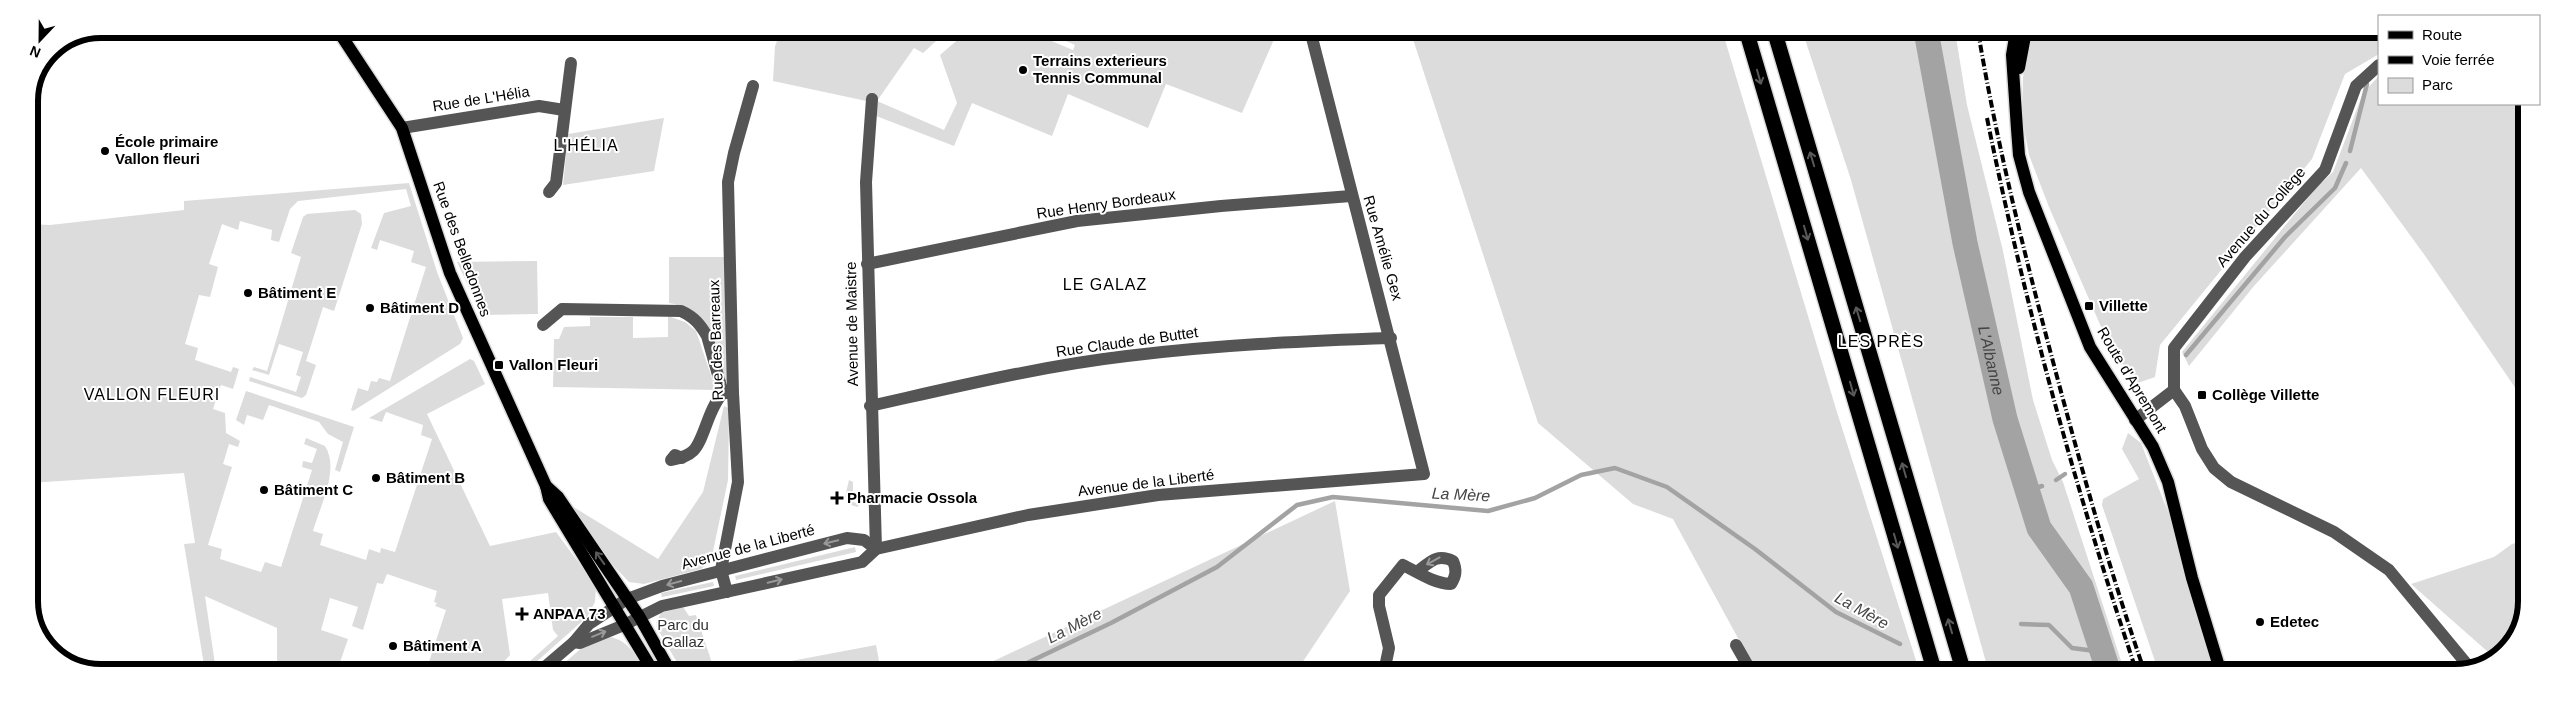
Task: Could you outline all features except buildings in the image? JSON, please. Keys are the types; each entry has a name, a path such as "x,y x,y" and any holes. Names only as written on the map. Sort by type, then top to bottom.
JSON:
{"highway":[{"path":"1748,37 1932,664"},
{"path":"1776,37 1961,664"}],"main road":[{"name":"Rue des Belledonnes","path":"342,37 402,128 450,274 546,486 548,499 648,664"},
{"name":"Route d'Apremont","path":"2015,37 2012,55 2015,106 2019,155 2024,173 2090,347 2153,447 2168,482 2192,578 2218,664"},
{"name":"Route d'Apremont","path":"2015,106 2025,37"},
{"name":"Rue des Belledonnes","path":"546,486 558,497 639,616 666,664"}],"street":[{"name":"Rue Amélie Gex","path":"1312,37 1351,196 1391,338 1424,474"},
{"path":"549,192 556,183 570,63"},
{"name":"Avenue du Collège","path":"2174,390 2174,348 2246,257 2325,170 2356,86 2378,66"},
{"name":"Rue des Barreaux","path":"727,592 721,570 738,482 728,393 728,182 734,153 753,86"},
{"name":"Avenue de Maistre","path":"872,99 866,182 870,406 876,549"},
{"name":"Rue de L'Hélia","path":"402,128 539,106 564,110"},
{"name":"Rue Henry Bordeaux","path":"867,264 1077,221 1221,206 1351,196"},
{"path":"543,325 562,309 682,311 697,320 707,336 728,393 716,400 694,451 682,458"},
{"name":"Rue Claude de Buttet","path":"870,406 1000,378 1125,356 1261,342 1391,338"},
{"path":"2135,420 2174,390 2189,413 2202,449 2214,468 2231,482 2334,532 2389,570 2466,663"},
{"name":"Avenue de la Liberté","path":"574,642 580,643 624,625 662,606 862,562 876,549 1028,515 1158,495 1424,474"},
{"name":"Avenue de la Liberté","path":"548,664 574,642 589,624 613,606 627,599 721,570 847,538 864,540 876,549"},
{"path":"1386,664 1389,648 1379,606 1379,594 1403,565 1417,572"},
{"path":"1736,645 1747,664"}],"green space":[{"path":"779,37 940,37 923,53 914,48 877,101 944,130 957,103 940,55 961,37 1042,37 1073,50 1075,45 1057,37 1275,37 1242,113 1166,84 1148,128 1068,94 1052,136 972,103 954,146 871,114 871,102 773,81 775,46"},
{"path":"1412,37 1724,37 1836,409 1917,664 1752,664 1673,519 1633,504 1538,423"},
{"path":"1804,37 1956,37 1967,105 2003,251 2033,400 2052,460 2063,482 2122,664 1986,664 1851,180"},
{"path":"2031,37 2378,37 2378,55 2345,74 2312,159 2160,345 2155,377 2135,384 2105,336 2049,207 2029,155 2022,117 2023,77"},
{"path":"2378,77 2378,105 2517,105 2518,394 2514,386 2426,257 2361,168 2254,286 2189,366 2182,352 2315,189 2333,172 2363,93"},
{"path":"664,118 654,171 563,185 568,134"},
{"path":"409,183 437,272 463,338 460,344 353,411 351,410 358,388 368,391 371,381 377,382 379,378 390,381 426,267 411,262 414,251 380,240 377,250 371,248 384,213 411,206 406,189 298,201 290,209 279,242 271,240 272,230 240,221 238,230 222,224 209,264 218,267 210,297 199,295 185,344 198,348 195,360 231,372 233,367 239,369 233,389 221,385 213,409 225,413 226,433 240,441 238,447 229,444 223,464 232,467 208,545 222,549 220,559 261,572 265,562 281,567 312,470 302,467 303,461 312,463 317,449 304,444 306,438 325,446 329,456 330,477 313,531 323,534 320,545 366,560 369,549 380,553 381,548 395,552 432,439 421,435 423,425 386,412 382,422 369,418 470,359 474,361 485,384 427,414 490,546 556,532 596,586 595,602 587,617 534,664 527,664 558,636 553,630 548,593 502,599 510,655 502,664 428,664 446,610 435,606 437,603 434,602 437,591 387,574 383,584 377,583 363,630 352,626 358,607 330,598 321,630 348,639 339,664 277,664 277,628 205,596 215,664 204,664 184,544 195,543 184,473 38,482 37,224 50,225 184,210 184,201"},
{"path":"355,210 361,214 362,224 334,311 323,307 306,361 316,365 306,395 302,398 249,381 250,377 296,392 301,377 296,375 303,352 279,344 269,375 252,370 254,367 267,371 301,257 291,253 303,217 307,214"},
{"path":"669,257 725,257 727,383 715,343 704,322 695,313 684,307 669,303"},
{"path":"537,261 538,314 482,315 457,262"},
{"path":"668,316 685,322 696,331 716,390 553,387 554,339 559,339 564,327 590,326 590,317 633,317 633,338 668,337"},
{"path":"246,391 354,427 340,472 335,470 343,442 328,434 319,422 269,405 263,420 247,415 244,425 236,420"},
{"path":"724,406 728,408 729,418 728,480 711,561 701,569 644,584 629,582 610,562 567,503 658,559 703,492"},
{"path":"2128,433 2141,443 2175,530 2212,664 2156,664 2102,505 2103,499 2139,479 2122,449"},
{"path":"849,480 853,482 853,502 859,504 858,507 851,505 845,497"},
{"path":"1335,501 1350,591 1301,664 987,664"},
{"path":"2518,543 2517,610 2513,626 2507,637 2490,654 2411,584 2494,557 2512,544"},
{"path":"855,547 856,552 736,580 735,576"},
{"path":"713,582 714,586 662,597 661,593"},
{"name":"Parc du Gallaz","path":"683,607 689,616 696,615 712,664 678,664 657,628 656,622 661,613"},
{"path":"604,636 619,640 625,643 641,664 563,664 591,640"},
{"path":"876,645 880,664 775,664"}],"waterway":[{"name":"L'Albanne","path":"1927,37 1965,243 2005,419 2039,528 2081,587 2106,664"},
{"path":"2350,151 2367,84"},
{"path":"2186,355 2285,237 2335,188 2346,163"},
{"name":"La Mère","path":"1025,664 1111,623 1217,567 1297,505 1333,497 1488,511 1535,498 1581,475 1615,468 1667,487 1755,549 1836,612 1900,644"},
{"path":"2056,480 2065,474"},
{"path":"2027,491 2042,486"},
{"path":"2021,624 2049,625 2072,648 2103,652"}],"railway":[{"path":"1979,37 2003,160 2045,331 2098,524 2142,664"},
{"path":"1987,118 2018,258 2053,398 2093,536 2134,664"}],"place":[{"name":"Terrains exterieurs Tennis Communal","path":"1023,70"},
{"name":"École primaire Vallon fleuri","path":"105,151"},
{"name":"Bâtiment E","path":"248,293"},
{"name":"Villette","path":"2089,306"},
{"name":"Bâtiment D","path":"370,308"},
{"name":"Vallon Fleuri","path":"499,365"},
{"name":"Collège Villette","path":"2202,395"},
{"name":"Bâtiment B","path":"376,478"},
{"name":"Bâtiment C","path":"264,490"},
{"name":"Pharmacie Ossola","path":"837,498"},
{"name":"ANPAA 73","path":"522,614"},
{"name":"Edetec","path":"2260,622"},
{"name":"Bâtiment A","path":"393,646"}],"district":[{"name":"L'HÉLIA","path":"586,145"},
{"name":"LE GALAZ","path":"1105,284"},
{"name":"LES PRÈS","path":"1881,341"},
{"name":"VALLON FLEURI","path":"152,394"}]}
